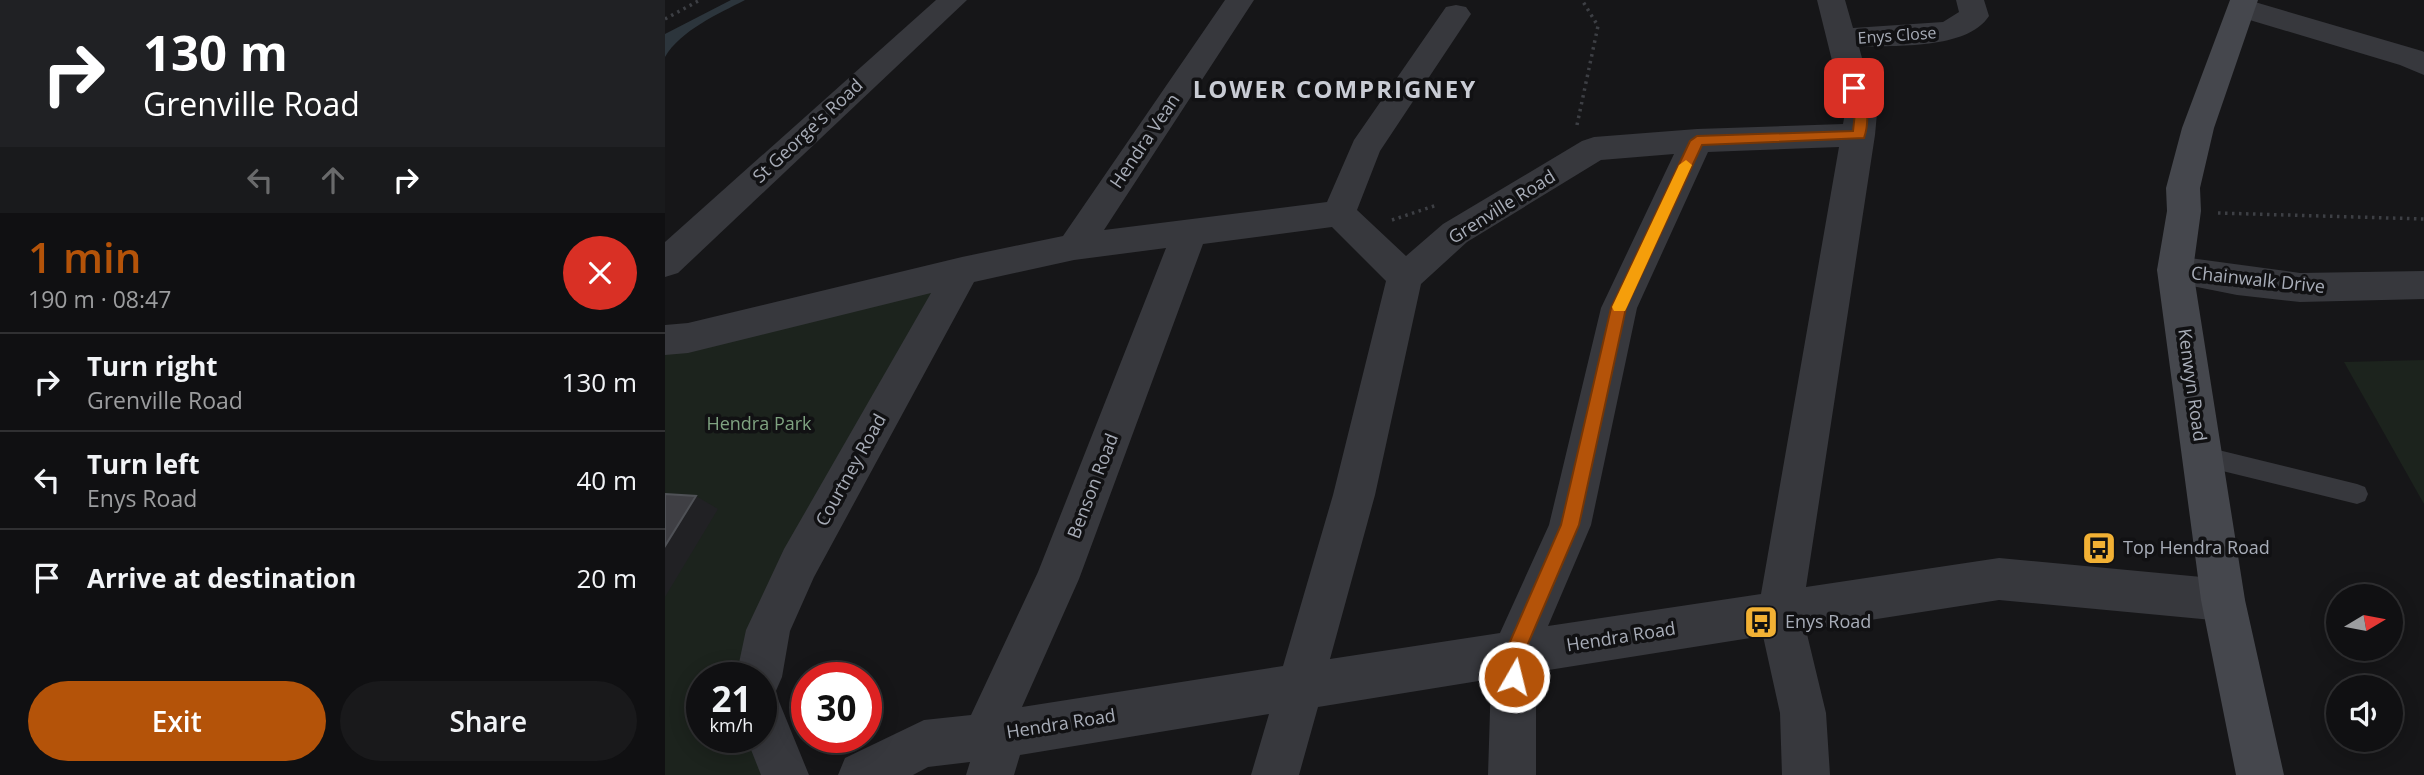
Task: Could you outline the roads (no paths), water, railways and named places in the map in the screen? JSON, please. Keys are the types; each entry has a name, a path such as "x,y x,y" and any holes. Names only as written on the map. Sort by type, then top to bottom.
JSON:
{"main road":[{"name":"Kenwyn Road","path":"2243,4 2198,128 2183,188 2184,211 2175,270 2223,600 2260,775"}],"street":[{"name":"St George's Road","path":"665,263 953,0"},
{"name":"Hendra Vean","path":"1074,247 1240,0"},
{"path":"1805,775 1803,713 1780,612 1861,113 1831,0"},
{"name":"Enys Close","path":"1841,39 1950,31 1974,16 1970,0"},
{"path":"2243,4 2411,58 2424,65"},
{"path":"1349,222 1365,148 1456,14"},
{"name":"Grenville Road","path":"1405,277 1455,233 1594,149 1697,141 1859,135"},
{"path":"1512,775 1514,653 1570,525 1619,308 1697,141"},
{"path":"665,341 688,338 962,271 1074,247 1190,232 1349,222 1405,277 1354,495 1275,775"},
{"name":"Benson Road","path":"993,749 1190,232"},
{"name":"Chainwalk Drive","path":"2175,270 2298,288 2343,288 2404,283 2424,285"},
{"name":"Courtney Road","path":"762,662 768,630 799,563 962,271"},
{"name":"Hendra Road","path":"862,775 923,744 993,749 1300,686 1999,579 2223,600"},
{"path":"776,753 785,775"}],"lane":[{"path":"2202,456 2357,494"}],"place":[{"name":"Top Hendra Road","path":"2099,548"},
{"name":"Enys Road","path":"1761,622"}],"district":[{"name":"LOWER COMPRIGNEY","path":"1335,90"}],"park label":[{"name":"Hendra Park","path":"759,424"}]}
